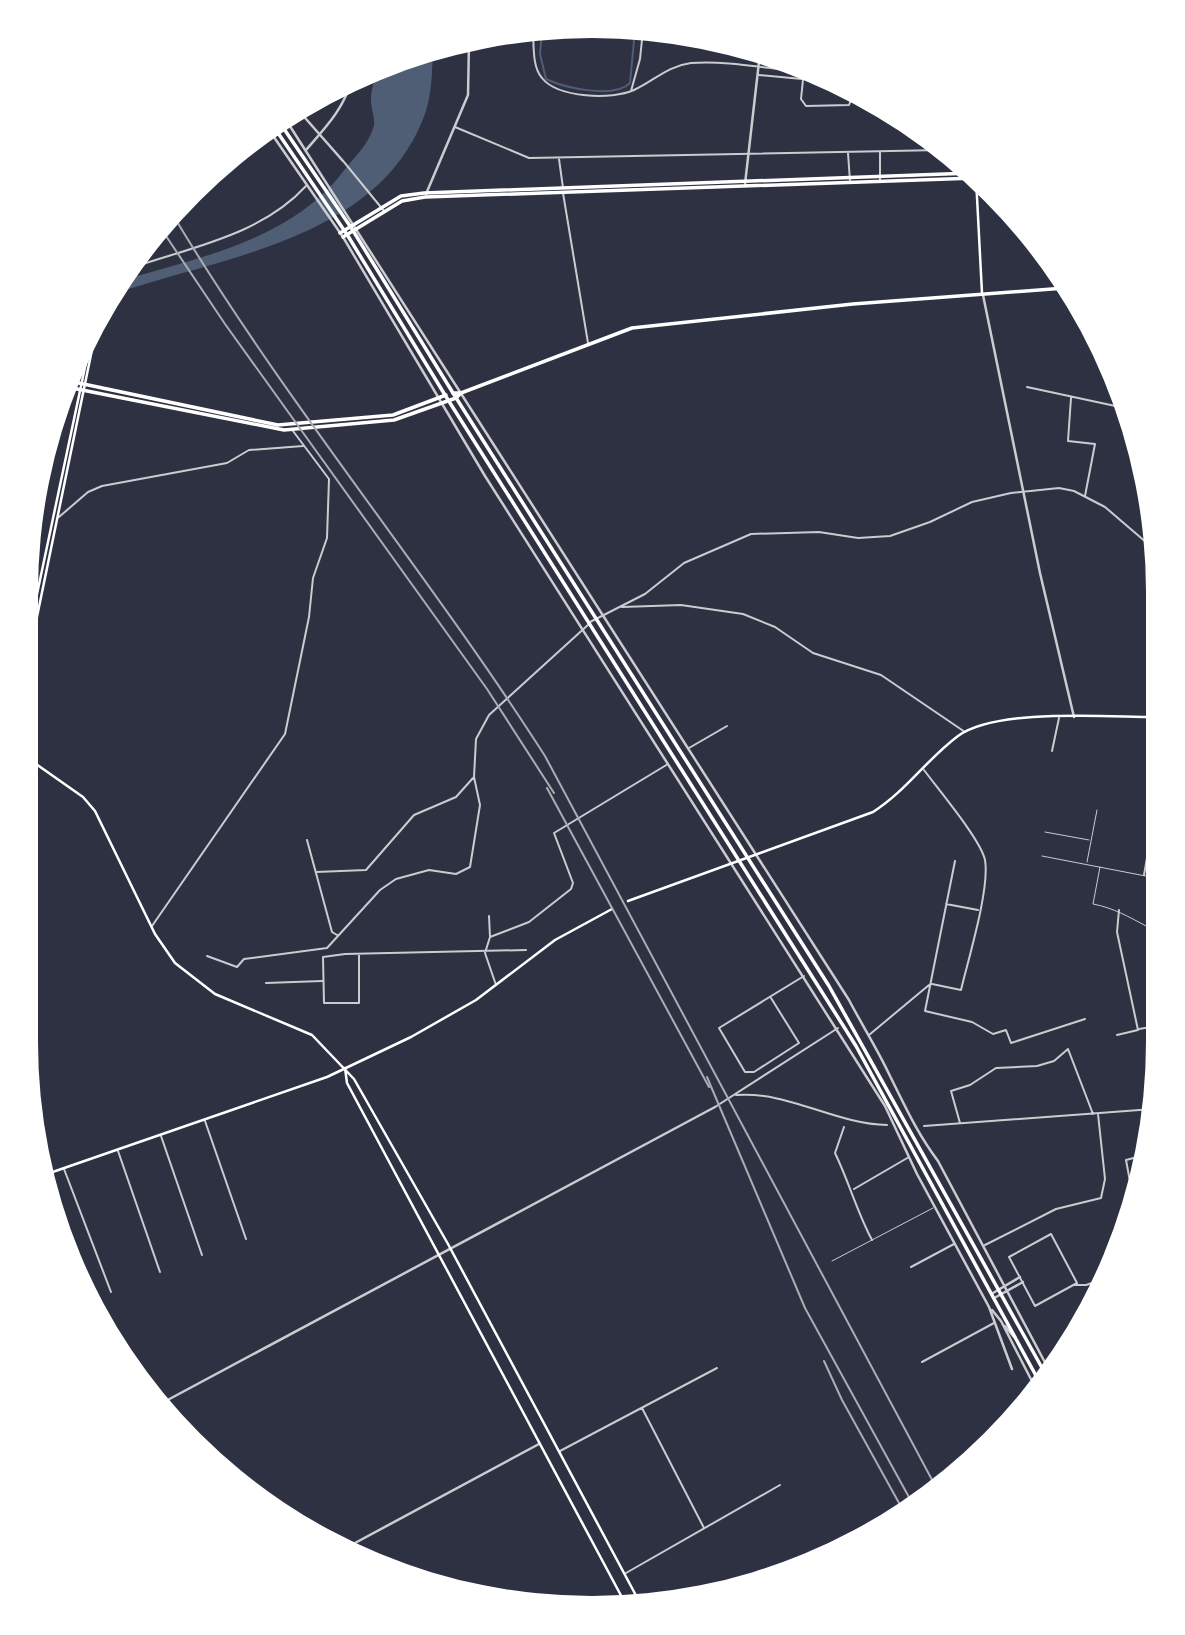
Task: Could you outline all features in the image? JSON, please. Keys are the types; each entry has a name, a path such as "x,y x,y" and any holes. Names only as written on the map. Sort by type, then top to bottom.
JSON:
{"main road":[{"path":"286,132 355,228 456,398 852,1025 997,1294 1014,1337 1035,1375"},
{"path":"279,136 856,1046 1041,1367"},
{"path":"344,234 382,209 426,195 955,174"},
{"path":"880,177 960,178"},
{"path":"977,194 982,295"},
{"path":"80,383 278,425 393,415 453,393 461,393 632,328 853,304 1055,289"},
{"path":"83,384 88,365"},
{"path":"38,613 85,371"},
{"path":"78,389 271,429 292,430 394,420 442,404 461,393"},
{"path":"38,591 82,390"},
{"path":"628,901 648,891 873,812 966,732 980,725 1008,719 1146,717"},
{"path":"38,765 83,797 95,811 151,928 175,963 201,986 245,1008 312,1035 355,1079 450,1248 636,1594"},
{"path":"54,1172 345,1068 411,1037 496,985 555,940 612,909"},
{"path":"345,1068 346,1083 621,1595"}],"street":[{"path":"631,91 642,41"},
{"path":"534,42 537,70 550,84 583,95 604,97 631,91 661,72 693,63 774,69"},
{"path":"426,195 468,95 469,52"},
{"path":"745,181 759,64"},
{"path":"758,75 799,79"},
{"path":"803,80 801,99 806,106 849,106 850,103"},
{"path":"306,150 347,96"},
{"path":"306,119 382,209"},
{"path":"454,127 520,155 559,158 926,150"},
{"path":"291,128 325,177 350,221"},
{"path":"148,263 242,232 289,205 310,186 275,139"},
{"path":"880,151 880,177"},
{"path":"848,152 850,178"},
{"path":"559,158 588,344"},
{"path":"355,228 604,615 869,1036 920,1137 938,1161 1047,1359"},
{"path":"344,234 442,404 838,1028 867,1083 885,1106 989,1307 1012,1369"},
{"path":"982,295 1040,573 1074,717"},
{"path":"1027,387 1114,406"},
{"path":"1071,398 1068,440 1095,444 1085,497"},
{"path":"151,928 285,734 309,617 313,578 327,538 329,479 292,430"},
{"path":"58,519 88,492 102,486 227,463 249,450 304,446"},
{"path":"207,956 237,967 244,960 321,950 338,936 380,890 396,879 429,870 456,874 470,867 480,805 474,777 476,739 489,715 534,677 589,623 645,594 684,563 751,534 819,532 858,538 890,536 930,522 972,502 1059,488 1105,507 1144,540"},
{"path":"620,607 681,605 743,614 775,627 813,653 881,675 966,732"},
{"path":"1052,751 1059,718"},
{"path":"688,749 727,726"},
{"path":"490,937 539,916 571,889 573,883 554,833 668,763"},
{"path":"924,770 970,833 985,860 979,911 961,990 931,984"},
{"path":"316,872 366,870 414,815 427,806 456,797 474,777"},
{"path":"307,840 332,932 338,936"},
{"path":"955,861 925,1011 972,1022 993,1034 1006,1030 1011,1043 1085,1019"},
{"path":"1144,875 1146,865"},
{"path":"946,904 979,911"},
{"path":"1119,910 1118,932 1138,1030"},
{"path":"489,916 490,937 486,949 496,985"},
{"path":"359,954 359,1003 324,1003 323,957 359,954 486,949 526,950"},
{"path":"771,998 799,1043 754,1072 745,1072 719,1028 804,976"},
{"path":"266,983 323,981"},
{"path":"869,1036 931,984"},
{"path":"169,1399 715,1107 838,1028"},
{"path":"1117,1035 1146,1028"},
{"path":"960,1123 951,1091 970,1085 996,1068 1037,1066 1054,1060 1068,1049 1093,1114"},
{"path":"736,1095 764,1094 833,1116 870,1125 887,1125"},
{"path":"924,1126 1142,1111"},
{"path":"984,1246 1056,1209 1101,1198 1105,1179 1098,1113"},
{"path":"204,1120 246,1239"},
{"path":"844,1127 835,1153 852,1190 856,1211 872,1240"},
{"path":"160,1135 202,1255"},
{"path":"118,1150 160,1272"},
{"path":"852,1190 910,1157"},
{"path":"1130,1177 1126,1160 1134,1158"},
{"path":"64,1168 111,1292"},
{"path":"1051,1234 1077,1283 1035,1306 1020,1277 1009,1257 1051,1234"},
{"path":"911,1268 955,1243"},
{"path":"997,1294 1020,1277"},
{"path":"997,1294 1023,1282"},
{"path":"1073,1285 1091,1283"},
{"path":"989,1307 1014,1337"},
{"path":"1001,1321 1032,1380"},
{"path":"922,1362 995,1323"},
{"path":"559,1452 717,1368"},
{"path":"642,1407 704,1528"},
{"path":"355,1543 539,1444"},
{"path":"625,1574 780,1485"}],"lane":[{"path":"1087,865 1097,810"},
{"path":"1045,832 1091,840"},
{"path":"1042,856 1144,875"},
{"path":"1100,867 1093,904 1119,910 1129,919 1146,925"},
{"path":"832,1261 935,1207"}],"water":[{"path":"432,62 425,114 403,156 372,190 335,216 293,237 248,254 129,289 139,275 241,244 269,231 321,196 368,139 374,125 371,95 373,84"}],"waterway":[{"path":"541,41 540,54 546,79 565,86 601,91 623,88 630,83 634,40"}],"railway":[{"path":"179,224 264,356 454,621 545,756 932,1480"},
{"path":"167,238 225,324 487,689 554,793"},
{"path":"547,788 709,1087"},
{"path":"707,1077 805,1308 909,1497"},
{"path":"824,1361 842,1400 899,1503"}]}
